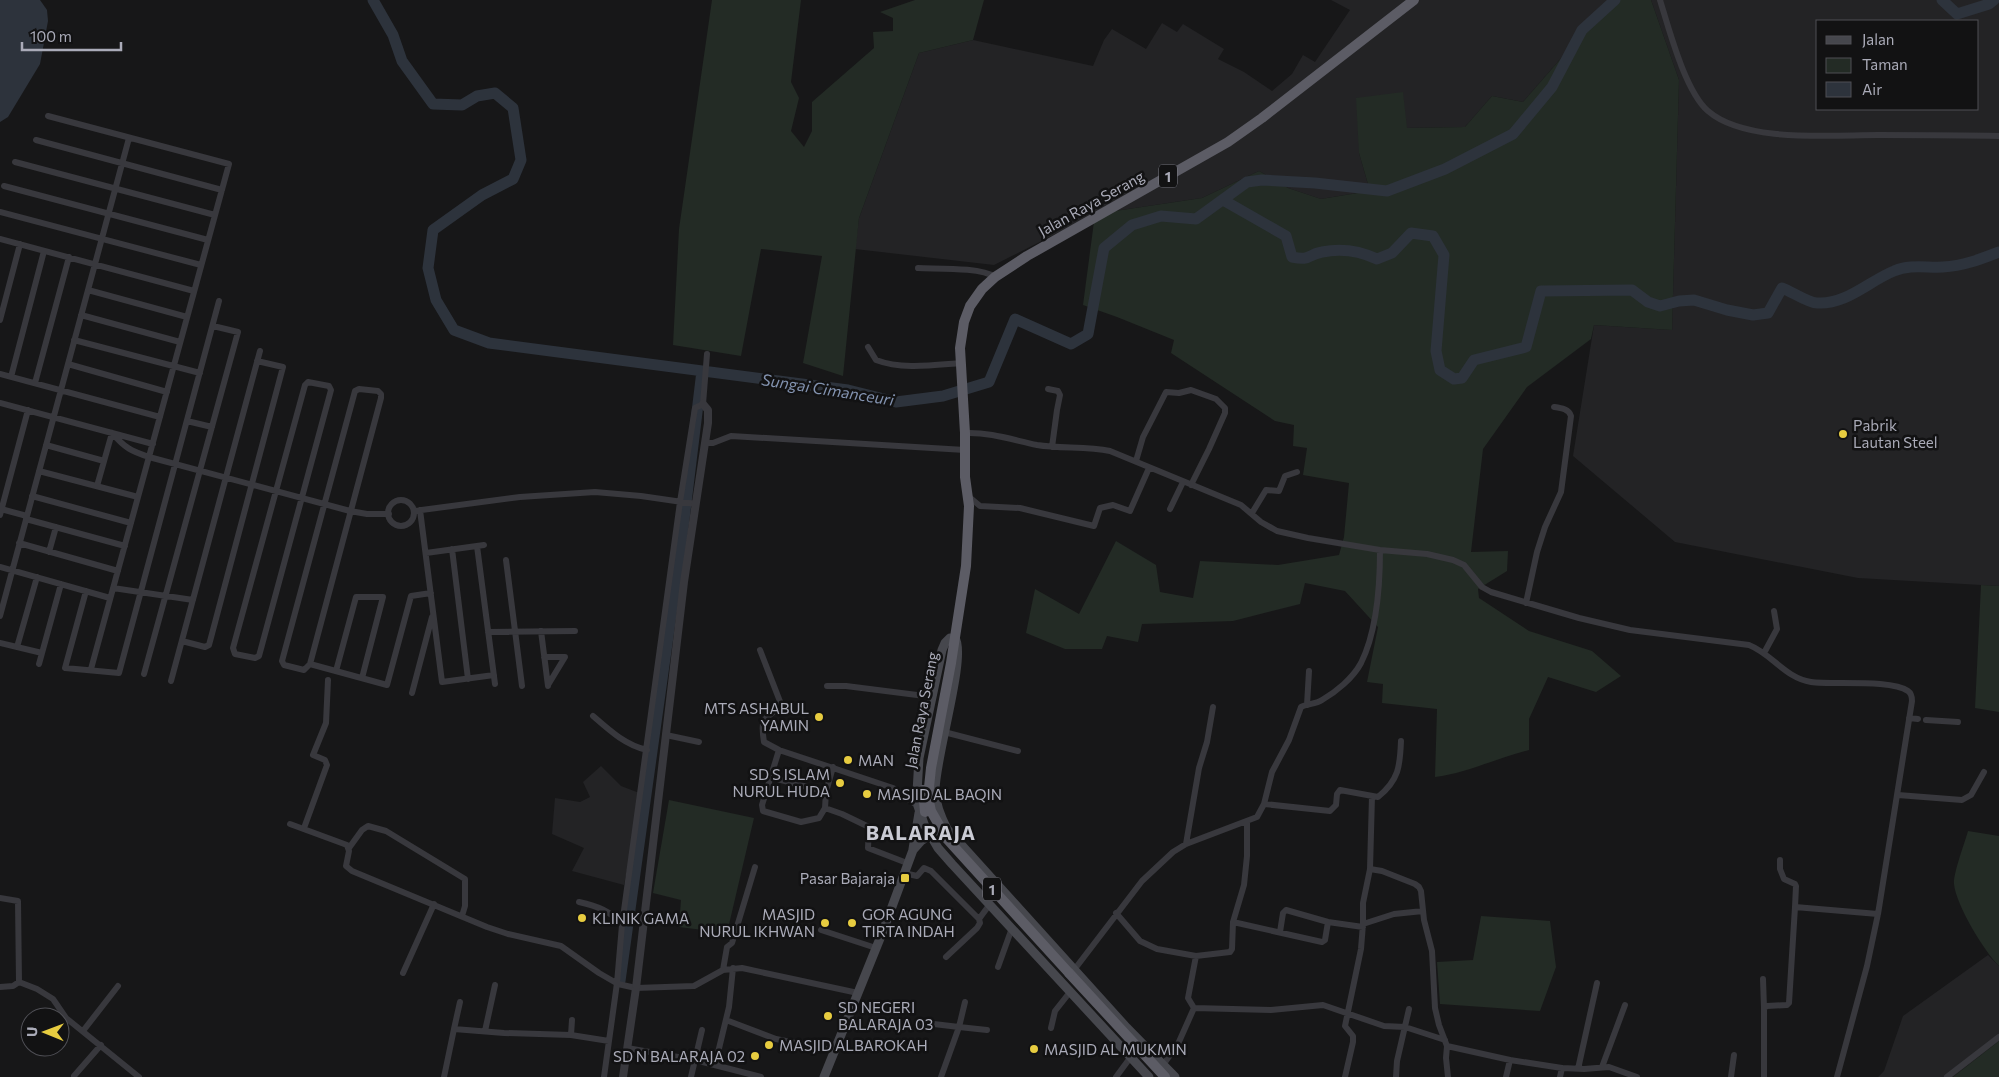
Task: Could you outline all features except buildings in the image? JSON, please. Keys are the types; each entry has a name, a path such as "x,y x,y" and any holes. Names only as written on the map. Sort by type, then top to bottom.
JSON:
{"highway":[{"name":"Jalan Raya Serang","path":"1158,1077 956,859 932,828 926,812 922,785 966,566 969,511 960,348 964,322 970,306 982,289 995,277 1027,256 1228,142 1262,118 1414,0"},
{"name":"Jalan Raya Serang","path":"948,663 928,782 928,797 931,811 937,824 961,855 1165,1077"}],"main road":[{"path":"824,1077 913,850 919,810 917,777 942,650 945,643 953,638 958,647 957,669 936,776 935,791 937,804 947,829 1074,970 1175,1077"},
{"path":"919,810 930,835 952,864 1149,1077"},
{"path":"913,850 930,835 947,829"},
{"path":"952,864 964,863 970,855"},
{"path":"1047,966 1057,961 1058,952"}],"street":[{"path":"1660,0 1682,66 1699,100 1707,110 1718,117 1743,128 1784,134 1999,136"},
{"path":"48,116 229,164 91,669"},
{"path":"0,616 129,138"},
{"path":"36,140 222,190"},
{"path":"15,162 215,215"},
{"path":"4,186 208,240"},
{"path":"0,212 201,265"},
{"path":"0,239 194,291"},
{"path":"0,320 20,244"},
{"path":"11,377 44,250"},
{"path":"35,384 69,258"},
{"path":"918,268 968,270 990,273 995,277"},
{"path":"88,290 187,317"},
{"path":"86,591 65,668 119,673 220,301"},
{"path":"81,315 180,342"},
{"path":"144,674 238,332 213,326"},
{"path":"74,340 200,374"},
{"path":"868,347 876,360 889,364 961,366"},
{"path":"171,681 260,351"},
{"path":"604,1077 618,984 622,925 682,502 707,354"},
{"path":"182,641 205,647 209,645 284,367 257,361"},
{"path":"68,364 166,392"},
{"path":"0,374 160,417"},
{"path":"311,382 329,386 331,390 301,498 259,656 256,658 235,654 233,648 305,385 311,382"},
{"path":"1048,389 1058,391 1060,395 1052,447"},
{"path":"1136,462 1144,437 1166,392 1179,393 1191,390 1216,399 1224,406 1225,412 1191,485"},
{"path":"355,391 378,391 381,394 381,398 350,511 310,664 304,670 284,664 282,661 355,391"},
{"path":"0,412 1,403 152,444"},
{"path":"624,1077 684,582 709,412 700,404"},
{"path":"1526,603 1537,552 1561,492 1565,476 1572,416 1570,412 1554,407"},
{"path":"28,410 1,512 124,546"},
{"path":"187,421 212,427"},
{"path":"965,427 992,435 1052,447 1094,448 1110,451 1241,505 1261,522 1277,531 1380,550 1427,554 1454,560 1464,565 1482,587 1526,603 1630,630 1749,645 1764,654 1784,671 1800,680 1862,683 1904,689 1911,694 1912,701 1898,795 1878,914 1867,966 1837,1077"},
{"path":"112,433 123,446 132,452 149,457 350,511 367,514 389,514"},
{"path":"97,486 112,433"},
{"path":"705,443 713,444 731,436 965,450"},
{"path":"46,446 104,461"},
{"path":"967,498 980,506 1020,508 1094,526 1100,508 1114,505 1130,511 1149,468"},
{"path":"39,470 138,498"},
{"path":"1252,513 1266,490 1279,491 1286,476 1297,472"},
{"path":"1170,509 1183,482"},
{"path":"417,510 520,497 595,492 641,496 695,504"},
{"path":"32,496 131,523"},
{"path":"417,510 412,521 403,526 393,523 389,514 392,504 398,501 408,502 417,510 426,553 442,682 494,675"},
{"path":"49,552 56,528"},
{"path":"20,544 118,571"},
{"path":"426,553 481,546 488,632 495,684"},
{"path":"452,549 468,679"},
{"path":"1074,970 1142,881 1173,852 1186,844 1257,817 1264,804 1272,772 1289,740 1301,707 1320,702 1329,696 1351,677 1361,663 1370,634 1378,595 1380,550"},
{"path":"506,560 522,686"},
{"path":"0,567 110,598"},
{"path":"17,647 37,577"},
{"path":"39,664 62,584"},
{"path":"113,588 193,600"},
{"path":"310,664 387,685 411,596 431,593"},
{"path":"336,671 356,597 383,597 362,678"},
{"path":"1764,654 1777,629 1774,611"},
{"path":"412,693 433,613"},
{"path":"541,631 544,657 548,686 565,656 544,657"},
{"path":"488,632 575,631"},
{"path":"0,643 42,653"},
{"path":"760,650 780,704 764,720 762,731 764,742 779,750 894,788 919,810"},
{"path":"1307,705 1309,670"},
{"path":"304,828 327,765 325,760 313,755 326,723 328,680"},
{"path":"827,686 846,686 933,697"},
{"path":"1186,844 1199,768 1207,742 1213,707"},
{"path":"593,716 622,740 635,747 647,750"},
{"path":"1909,718 1918,719"},
{"path":"1926,720 1958,722"},
{"path":"944,732 1018,751"},
{"path":"666,736 699,742"},
{"path":"1264,804 1330,811 1336,805 1337,794 1340,790 1378,797 1395,778 1399,769 1401,740"},
{"path":"779,750 762,806 764,812 801,822 819,818 825,808 826,792 833,767"},
{"path":"1898,795 1962,800 1971,795 1984,772"},
{"path":"770,776 826,792"},
{"path":"1345,1077 1353,1042 1353,1036 1346,1029 1363,926 1363,903 1370,869 1372,796"},
{"path":"825,808 869,826 867,845 869,849 907,863"},
{"path":"1116,913 1140,941 1157,949 1196,956 1231,951 1233,922 1244,885 1247,856 1247,822"},
{"path":"290,824 335,840 347,845 349,848"},
{"path":"462,916 465,902 465,879 386,831 368,826 360,832 349,848 347,868 462,916 508,934 561,946 618,984 634,987 694,986 723,970 733,968 777,975 858,993"},
{"path":"1764,1008 1767,1006 1787,1005 1789,1003 1796,886 1784,879 1780,869 1780,860"},
{"path":"723,970 727,947 732,943 755,867"},
{"path":"904,873 917,876 924,868 931,871 979,919"},
{"path":"1370,869 1382,871 1419,887 1432,951 1435,1008 1439,1026 1446,1043 1448,1077"},
{"path":"0,898 18,901 19,982"},
{"path":"579,902 608,911 622,925"},
{"path":"404,973 434,904"},
{"path":"946,956 977,928 980,923 979,919 990,904"},
{"path":"1794,907 1878,914"},
{"path":"1280,932 1283,913 1286,910 1328,922 1363,926 1394,914 1423,911"},
{"path":"1233,922 1322,942 1325,940 1328,922"},
{"path":"998,967 1012,928"},
{"path":"821,930 876,948"},
{"path":"1194,1008 1188,998 1196,956"},
{"path":"715,1066 729,1006 733,968"},
{"path":"1763,979 1764,1077"},
{"path":"0,987 10,987 19,982 37,989 53,999 66,1018 102,1045 139,1077"},
{"path":"1578,1068 1597,983"},
{"path":"485,1031 495,985"},
{"path":"83,1031 118,986"},
{"path":"1051,1028 1054,1011 1070,992"},
{"path":"444,1077 460,1002"},
{"path":"941,1077 959,1027 965,1002"},
{"path":"1194,1008 1271,1010 1316,1004 1349,1013 1384,1026 1406,1027 1446,1043 1510,1060 1562,1068 1614,1068 1636,1077"},
{"path":"1602,1067 1625,1005"},
{"path":"1163,1065 1178,1044 1194,1008"},
{"path":"1396,1077 1397,1061 1409,1009"},
{"path":"572,1020 572,1035"},
{"path":"726,1020 776,1039 834,1051"},
{"path":"917,1022 987,1030"},
{"path":"454,1029 572,1035 609,1041"},
{"path":"691,1077 702,1030"},
{"path":"1947,1077 1999,1036"},
{"path":"74,1076 102,1045"},
{"path":"627,1048 696,1060 761,1077"},
{"path":"1732,1077 1734,1055"},
{"path":"1116,1077 1130,1058"},
{"path":"1506,1077 1510,1060"},
{"path":"1560,1077 1562,1068"}],"shaded area":[{"path":"1331,0 1612,0 1523,102 1492,96 1465,127 1407,128 1359,153 1370,191 1321,199 1288,188 1259,171 1202,198 1095,214 994,265 855,249 859,218 919,53 973,40 1093,66 1104,40 1112,29 1146,49 1162,23 1177,32 1183,24 1224,49 1218,59 1244,72 1272,91 1292,74 1303,55 1315,62 1350,10"},
{"path":"1651,0 1999,0 1999,586 1858,578 1675,542 1573,456 1594,325 1672,330 1679,80"},
{"path":"601,766 621,786 642,794 624,885 572,871 584,848 552,834 555,798 580,802 590,797 583,782"},
{"path":"1988,955 1999,966 1999,1041 1953,1077 1878,1077 1884,1071 1903,1016"}],"green space":[{"path":"712,0 801,0 791,82 799,98 791,131 804,147 812,131 812,102 874,48 873,32 893,31 893,18 880,12 915,0 984,0 973,40 919,53 859,218 843,376 803,363 822,256 761,249 741,356 673,345 679,229"},
{"path":"1612,0 1651,0 1679,80 1672,330 1594,325 1591,339 1527,387 1483,449 1471,552 1508,551 1507,571 1478,589 1479,598 1529,631 1592,651 1621,676 1596,692 1548,677 1529,719 1529,750 1459,772 1435,777 1437,709 1382,703 1383,684 1367,682 1378,627 1345,591 1305,583 1300,604 1233,621 1142,624 1138,642 1107,636 1102,649 1065,649 1026,633 1035,589 1079,614 1116,541 1156,565 1160,592 1193,598 1200,561 1278,565 1339,555 1344,537 1349,483 1303,475 1307,448 1293,446 1294,425 1275,421 1171,353 1174,340 1083,305 1095,214 1202,198 1259,171 1288,188 1321,199 1370,191 1359,153 1356,98 1403,92 1407,128 1465,127 1492,96 1523,102"},
{"path":"1981,585 1999,586 1999,712 1975,708"},
{"path":"669,800 754,818 727,933 679,927 681,900 653,893"},
{"path":"1968,831 1999,836 1999,966 1986,950 1972,927 1956,893 1954,884 1955,873"},
{"path":"1481,916 1550,921 1556,967 1540,1011 1440,1004 1437,962 1473,960"},
{"path":"1999,1041 1999,1077 1953,1077"}],"water":[{"path":"0,0 40,0 47,10 48,21 40,64 8,117 0,122"}],"waterway":[{"name":"Sungai Cimanceuri","path":"373,0 393,35 402,61 433,104 462,105 477,96 495,93 513,108 521,160 513,179 482,195 433,230 428,268 436,300 454,330 489,343 848,390 896,402 943,396 989,382 1015,319 1071,344 1088,334 1104,248 1132,225 1161,216 1196,219 1247,182 1262,180 1315,183 1387,191 1445,169 1513,134 1552,87 1582,30 1615,0"},
{"name":"Sungai Cimanceuri","path":"1942,0 1957,14 1989,4 1994,0"},
{"path":"1223,200 1286,236 1292,257 1306,258 1317,253 1343,250 1357,252 1377,259 1392,253 1411,233 1433,236 1444,255 1436,351 1440,370 1454,379 1462,378 1474,360 1526,347 1541,291 1632,290 1648,302 1660,306 1679,301 1694,300 1727,310 1753,315 1768,313 1782,288 1813,302 1828,303 1857,292 1885,275 1900,269 1958,265 1979,260 1999,252"},
{"path":"620,981 682,536 702,371"}],"place":[{"name":"Pabrik Lautan Steel","path":"1843,434"},
{"name":"MTS ASHABUL YAMIN","path":"819,717"},
{"name":"MAN","path":"848,760"},
{"name":"SD S ISLAM NURUL HUDA","path":"840,783"},
{"name":"MASJID AL BAQIN","path":"867,794"},
{"name":"Pasar Bajaraja","path":"905,878"},
{"name":"KLINIK GAMA","path":"582,918"},
{"name":"MASJID NURUL IKHWAN","path":"825,923"},
{"name":"GOR AGUNG TIRTA INDAH","path":"852,923"},
{"name":"SD NEGERI BALARAJA 03","path":"828,1016"},
{"name":"MASJID ALBAROKAH","path":"769,1045"},
{"name":"MASJID AL MUKMIN","path":"1034,1049"},
{"name":"SD N BALARAJA 02","path":"755,1056"}],"district":[{"name":"BALARAJA","path":"921,832"}]}
